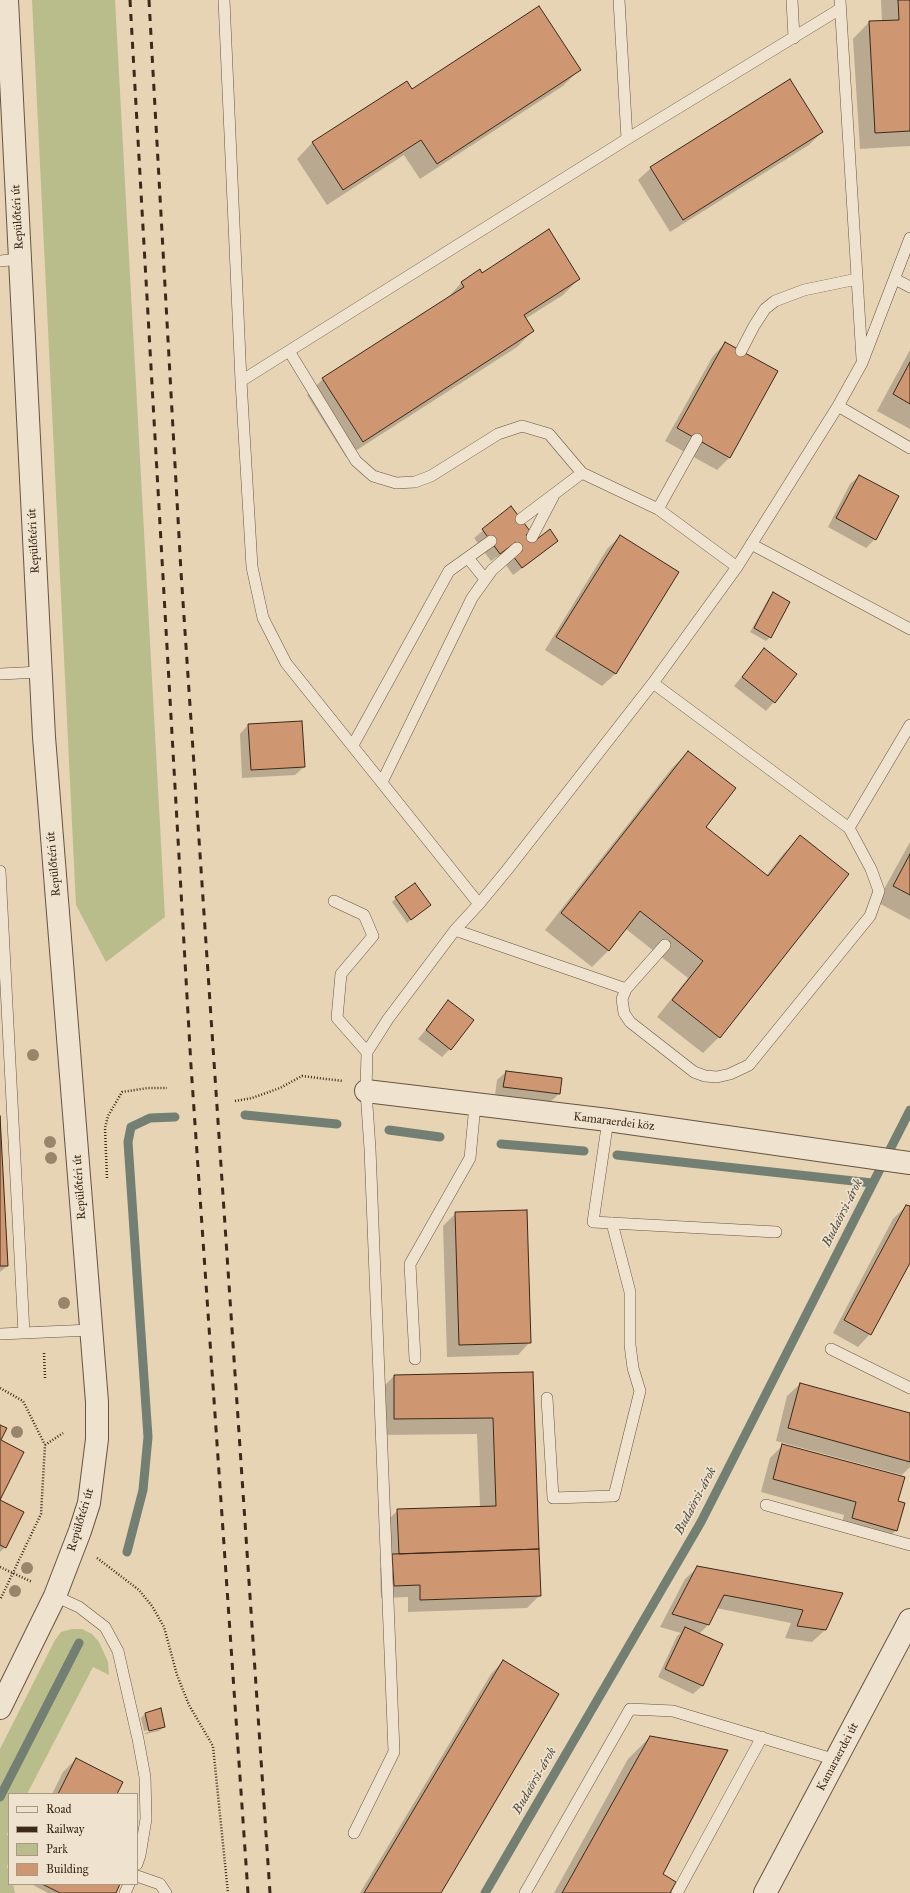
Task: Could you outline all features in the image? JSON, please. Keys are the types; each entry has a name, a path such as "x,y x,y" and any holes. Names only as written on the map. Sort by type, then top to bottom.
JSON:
{"street":[{"name":"Repülőtéri út","path":"0,1708 55,1596 89,1503 94,1473 97,1438 97,1402 45,745 41,672 10,260 7,0"},
{"name":"Kamaraerdei köz","path":"366,1091 608,1120 904,1162"},
{"name":"Kamaraerdei út","path":"765,1893 910,1620"}],"lane":[{"path":"224,0 241,381 252,568 263,618 286,663 479,904"},
{"path":"619,0 627,139"},
{"path":"792,0 794,38"},
{"path":"241,381 627,139 794,38 840,5"},
{"path":"840,5 862,363"},
{"path":"354,1833 394,1752 370,1149 366,1091 367,1052 388,1019 455,930 479,904 653,684 737,567 838,406 862,363 910,238"},
{"path":"741,351 765,309 775,301 804,290 857,279"},
{"path":"895,279 910,287"},
{"path":"289,351 356,461 373,476 396,483 415,482 431,476 498,434 522,426 549,434 582,473 658,509 737,567"},
{"path":"838,406 910,448"},
{"path":"658,509 697,440"},
{"path":"521,519 582,473"},
{"path":"532,537 556,493"},
{"path":"353,745 449,571 491,541"},
{"path":"751,544 910,629"},
{"path":"382,782 472,598 484,579 517,548"},
{"path":"468,558 484,579"},
{"path":"0,674 41,672"},
{"path":"653,684 849,828 871,869 879,891 870,916 749,1065 730,1074 718,1077 705,1076 694,1072 630,1022 624,1013 622,999 626,989 665,945"},
{"path":"849,828 910,725"},
{"path":"0,871 24,1333"},
{"path":"334,901 364,915 373,936 342,974 337,1018 367,1052"},
{"path":"455,930 626,989"},
{"path":"415,1359 410,1264 470,1158 475,1104"},
{"path":"608,1120 592,1222 776,1232"},
{"path":"547,1398 553,1498 614,1496 640,1391 633,1368 630,1345 630,1292 612,1223"},
{"path":"0,1334 91,1330"},
{"path":"831,1349 910,1388"},
{"path":"766,1505 910,1545"},
{"path":"55,1596 79,1607 105,1627 118,1651 138,1739 144,1777 146,1819 138,1861"},
{"path":"525,1893 630,1709 673,1711 836,1760"},
{"path":"677,1893 762,1737"},
{"path":"138,1876 160,1884 166,1893"}],"path":[{"path":"235,1101 252,1098 302,1076 350,1082 366,1091"},
{"path":"108,1185 105,1128 108,1116 122,1092 148,1088 168,1088"},
{"path":"43,1332 45,1378"},
{"path":"0,1388 23,1401 45,1445 41,1514 14,1574 0,1600"},
{"path":"45,1445 62,1433"},
{"path":"92,1554 138,1590 152,1606 164,1627 177,1675 189,1705 213,1746 228,1893"},
{"path":"0,1566 34,1583"}],"green space":[{"path":"32,0 115,0 165,917 106,962 76,905"},
{"path":"72,1629 82,1629 92,1634 99,1642 108,1662 109,1675 93,1667 28,1793 8,1793 8,1885 13,1885 15,1893 0,1893 0,1749 55,1640 61,1632"}],"building":[{"path":"898,0 910,0 910,131 875,133 869,21 899,20"},
{"path":"539,6 581,70 437,164 421,140 343,190 312,142 407,81 412,89"},
{"path":"790,79 823,132 683,220 650,167"},
{"path":"549,229 580,279 524,315 534,331 363,442 322,378 464,287 461,282 480,269 482,273"},
{"path":"725,342 778,371 730,458 677,428"},
{"path":"910,362 910,404 893,394"},
{"path":"859,475 899,496 876,540 836,518"},
{"path":"511,506 530,531 526,535 532,543 550,529 558,541 522,568 513,556 521,550 516,542 500,554 482,529"},
{"path":"620,535 679,572 616,674 556,637"},
{"path":"773,592 790,602 771,638 754,628"},
{"path":"764,648 797,674 775,703 742,677"},
{"path":"302,721 305,767 251,770 248,724"},
{"path":"688,751 736,788 706,827 768,876 800,835 849,874 720,1038 672,1000 703,961 640,911 609,951 561,913"},
{"path":"910,854 910,895 893,886"},
{"path":"415,883 431,905 411,920 395,897"},
{"path":"448,1000 474,1020 451,1050 426,1030"},
{"path":"506,1071 562,1078 560,1094 503,1087"},
{"path":"0,1116 8,1266 0,1266"},
{"path":"906,1205 910,1206 910,1263 871,1335 844,1320"},
{"path":"527,1210 531,1343 459,1345 455,1212"},
{"path":"533,1372 539,1549 399,1554 397,1509 496,1506 493,1418 394,1419 394,1375"},
{"path":"800,1383 910,1413 910,1462 788,1428"},
{"path":"0,1425 7,1428 1,1440 24,1452 0,1500"},
{"path":"782,1444 905,1477 898,1501 905,1503 897,1531 852,1518 856,1502 773,1479"},
{"path":"0,1500 24,1512 6,1548 0,1545"},
{"path":"539,1549 541,1596 420,1600 420,1585 394,1586 392,1554"},
{"path":"697,1566 843,1593 826,1630 797,1626 803,1610 724,1595 709,1625 672,1614"},
{"path":"685,1627 723,1644 703,1686 665,1669"},
{"path":"503,1660 559,1694 441,1893 364,1893"},
{"path":"161,1708 165,1727 149,1731 145,1713"},
{"path":"650,1736 728,1750 663,1874 676,1882 670,1893 562,1893"},
{"path":"76,1758 123,1782 118,1793 58,1793"},
{"path":"44,1885 120,1885 116,1893 60,1893"}],"waterway":[{"name":"Budaörsi-árok","path":"485,1893 701,1522 910,1110"},
{"path":"245,1115 337,1124"},
{"path":"127,1552 143,1490 148,1437 128,1142 131,1127 150,1118 175,1117"},
{"path":"389,1130 440,1137"},
{"path":"501,1144 584,1151"},
{"path":"617,1155 872,1183"},
{"path":"0,1797 79,1643"}],"railway":[{"path":"130,0 191,1066 248,1893"},
{"path":"149,0 181,572 270,1893"}]}
